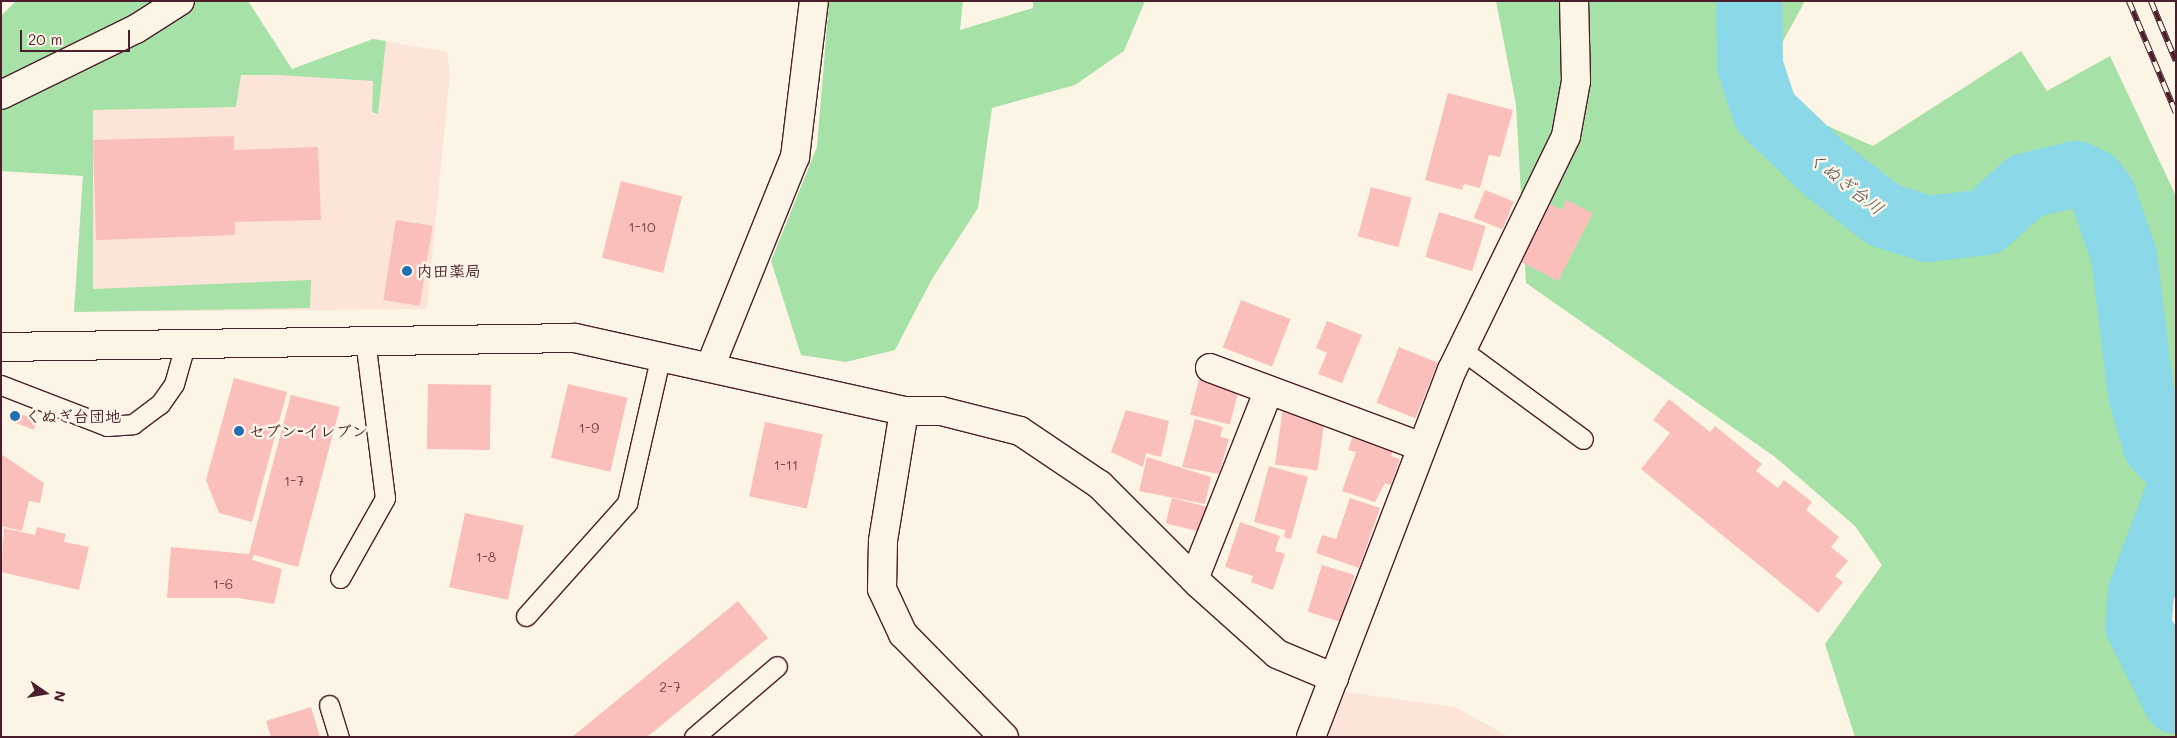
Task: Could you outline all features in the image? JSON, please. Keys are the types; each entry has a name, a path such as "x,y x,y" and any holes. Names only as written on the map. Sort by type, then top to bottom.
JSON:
{"street":[{"path":"1,95 136,29 180,1"},
{"path":"710,366 795,157 814,1"},
{"path":"1311,737 1422,446 1462,350 1566,136 1576,80 1574,1"},
{"path":"1,347 186,342 546,337 661,355 904,411 941,411 1020,431 1100,485 1194,579 1277,654 1334,678"},
{"path":"1210,368 1422,446"},
{"path":"1194,579 1269,390"},
{"path":"904,411 883,541 882,589 902,634 1004,737"}],"lane":[{"path":"340,578 385,498 365,339"},
{"path":"1,384 107,426 133,424 160,404 174,384 186,342"},
{"path":"1462,350 1583,439"},
{"path":"526,616 627,503 661,355"},
{"path":"694,737 777,666"},
{"path":"329,705 339,737"}],"shaded area":[{"path":"373,39 447,52 450,74 427,309 74,312 83,176 81,78 279,75"},
{"path":"1344,692 1455,707 1509,737 1326,737"}],"green space":[{"path":"16,1 248,1 292,69 373,39 386,41 378,114 372,112 373,81 279,75 241,75 236,107 93,110 93,289 311,280 310,308 74,312 83,176 1,171 1,16"},
{"path":"829,1 963,1 960,30 1033,8 1033,1 1145,1 1124,51 1075,85 992,108 978,208 932,279 895,350 846,362 801,355 771,261 817,147"},
{"path":"1496,1 1805,1 1776,54 1803,115 1873,146 2021,51 2047,91 2110,56 2176,196 2176,568 2172,622 2176,631 2176,737 1855,737 1825,644 1882,565 1855,526 1775,457 1526,283 1516,105"}],"building":[{"path":"1448,93 1513,110 1500,157 1489,155 1480,188 1464,184 1462,190 1425,180"},
{"path":"234,136 234,150 318,147 321,220 235,222 235,235 96,240 93,140"},
{"path":"621,181 682,196 663,273 602,258"},
{"path":"1371,187 1412,198 1398,247 1358,236"},
{"path":"1485,190 1514,202 1503,229 1474,218"},
{"path":"1566,200 1593,213 1558,281 1519,261 1548,203 1562,210"},
{"path":"1439,212 1486,226 1472,271 1425,257"},
{"path":"396,220 433,226 420,306 383,300"},
{"path":"1241,300 1290,319 1272,367 1223,348"},
{"path":"1327,321 1362,335 1342,383 1318,374 1327,353 1316,348"},
{"path":"1399,347 1438,363 1415,418 1377,403"},
{"path":"1201,371 1241,381 1230,425 1190,415"},
{"path":"234,378 287,392 252,522 219,513 206,480"},
{"path":"428,384 491,385 490,450 427,449"},
{"path":"568,384 627,398 610,472 551,458"},
{"path":"291,395 340,407 298,567 254,555 252,560 282,569 274,604 239,598 167,598 171,547 249,554"},
{"path":"1669,399 1710,432 1715,426 1762,464 1756,471 1778,488 1784,480 1812,502 1806,510 1839,537 1831,547 1848,561 1835,576 1843,582 1818,613 1641,469 1670,433 1653,420"},
{"path":"1283,407 1326,413 1318,470 1275,464"},
{"path":"1126,410 1169,421 1161,457 1146,453 1143,467 1111,452"},
{"path":"12,411 37,420 34,430 9,420"},
{"path":"1195,419 1223,427 1220,437 1229,439 1219,474 1182,467"},
{"path":"765,422 823,434 807,509 749,496"},
{"path":"1355,428 1396,442 1391,456 1400,459 1391,485 1385,483 1375,502 1342,491 1356,452 1348,450"},
{"path":"1,454 44,483 40,503 29,501 22,531 1,526"},
{"path":"1147,457 1211,477 1205,504 1139,491"},
{"path":"1269,466 1308,477 1291,539 1284,537 1285,530 1254,522"},
{"path":"1172,498 1209,507 1203,532 1166,523"},
{"path":"1350,498 1380,508 1359,568 1316,553 1322,535 1336,539"},
{"path":"465,513 524,525 508,600 449,587"},
{"path":"1240,522 1280,536 1275,551 1285,554 1273,590 1251,582 1253,576 1225,567"},
{"path":"37,527 66,534 64,542 89,547 79,590 1,572 4,528 35,535"},
{"path":"1322,565 1355,575 1340,622 1308,612"},
{"path":"738,601 768,638 647,737 572,737"},
{"path":"311,707 320,737 271,737 266,721"}],"waterway":[{"name":"くぬぎ台川","path":"1749,1 1750,66 1765,112 1827,171 1884,215 1928,229 1986,222 2026,186 2076,174 2093,182 2103,195 2124,256 2141,394 2156,446 2176,467"},
{"name":"くぬぎ台川","path":"2176,499 2141,592 2138,625 2176,701"}],"railway":[{"path":"2129,1 2176,113"},
{"path":"2151,1 2176,61"}],"place":[{"name":"内田薬局","path":"407,271"},
{"name":"くぬぎ台団地","path":"15,416"},
{"name":"セブン-イレブン","path":"239,431"}]}
